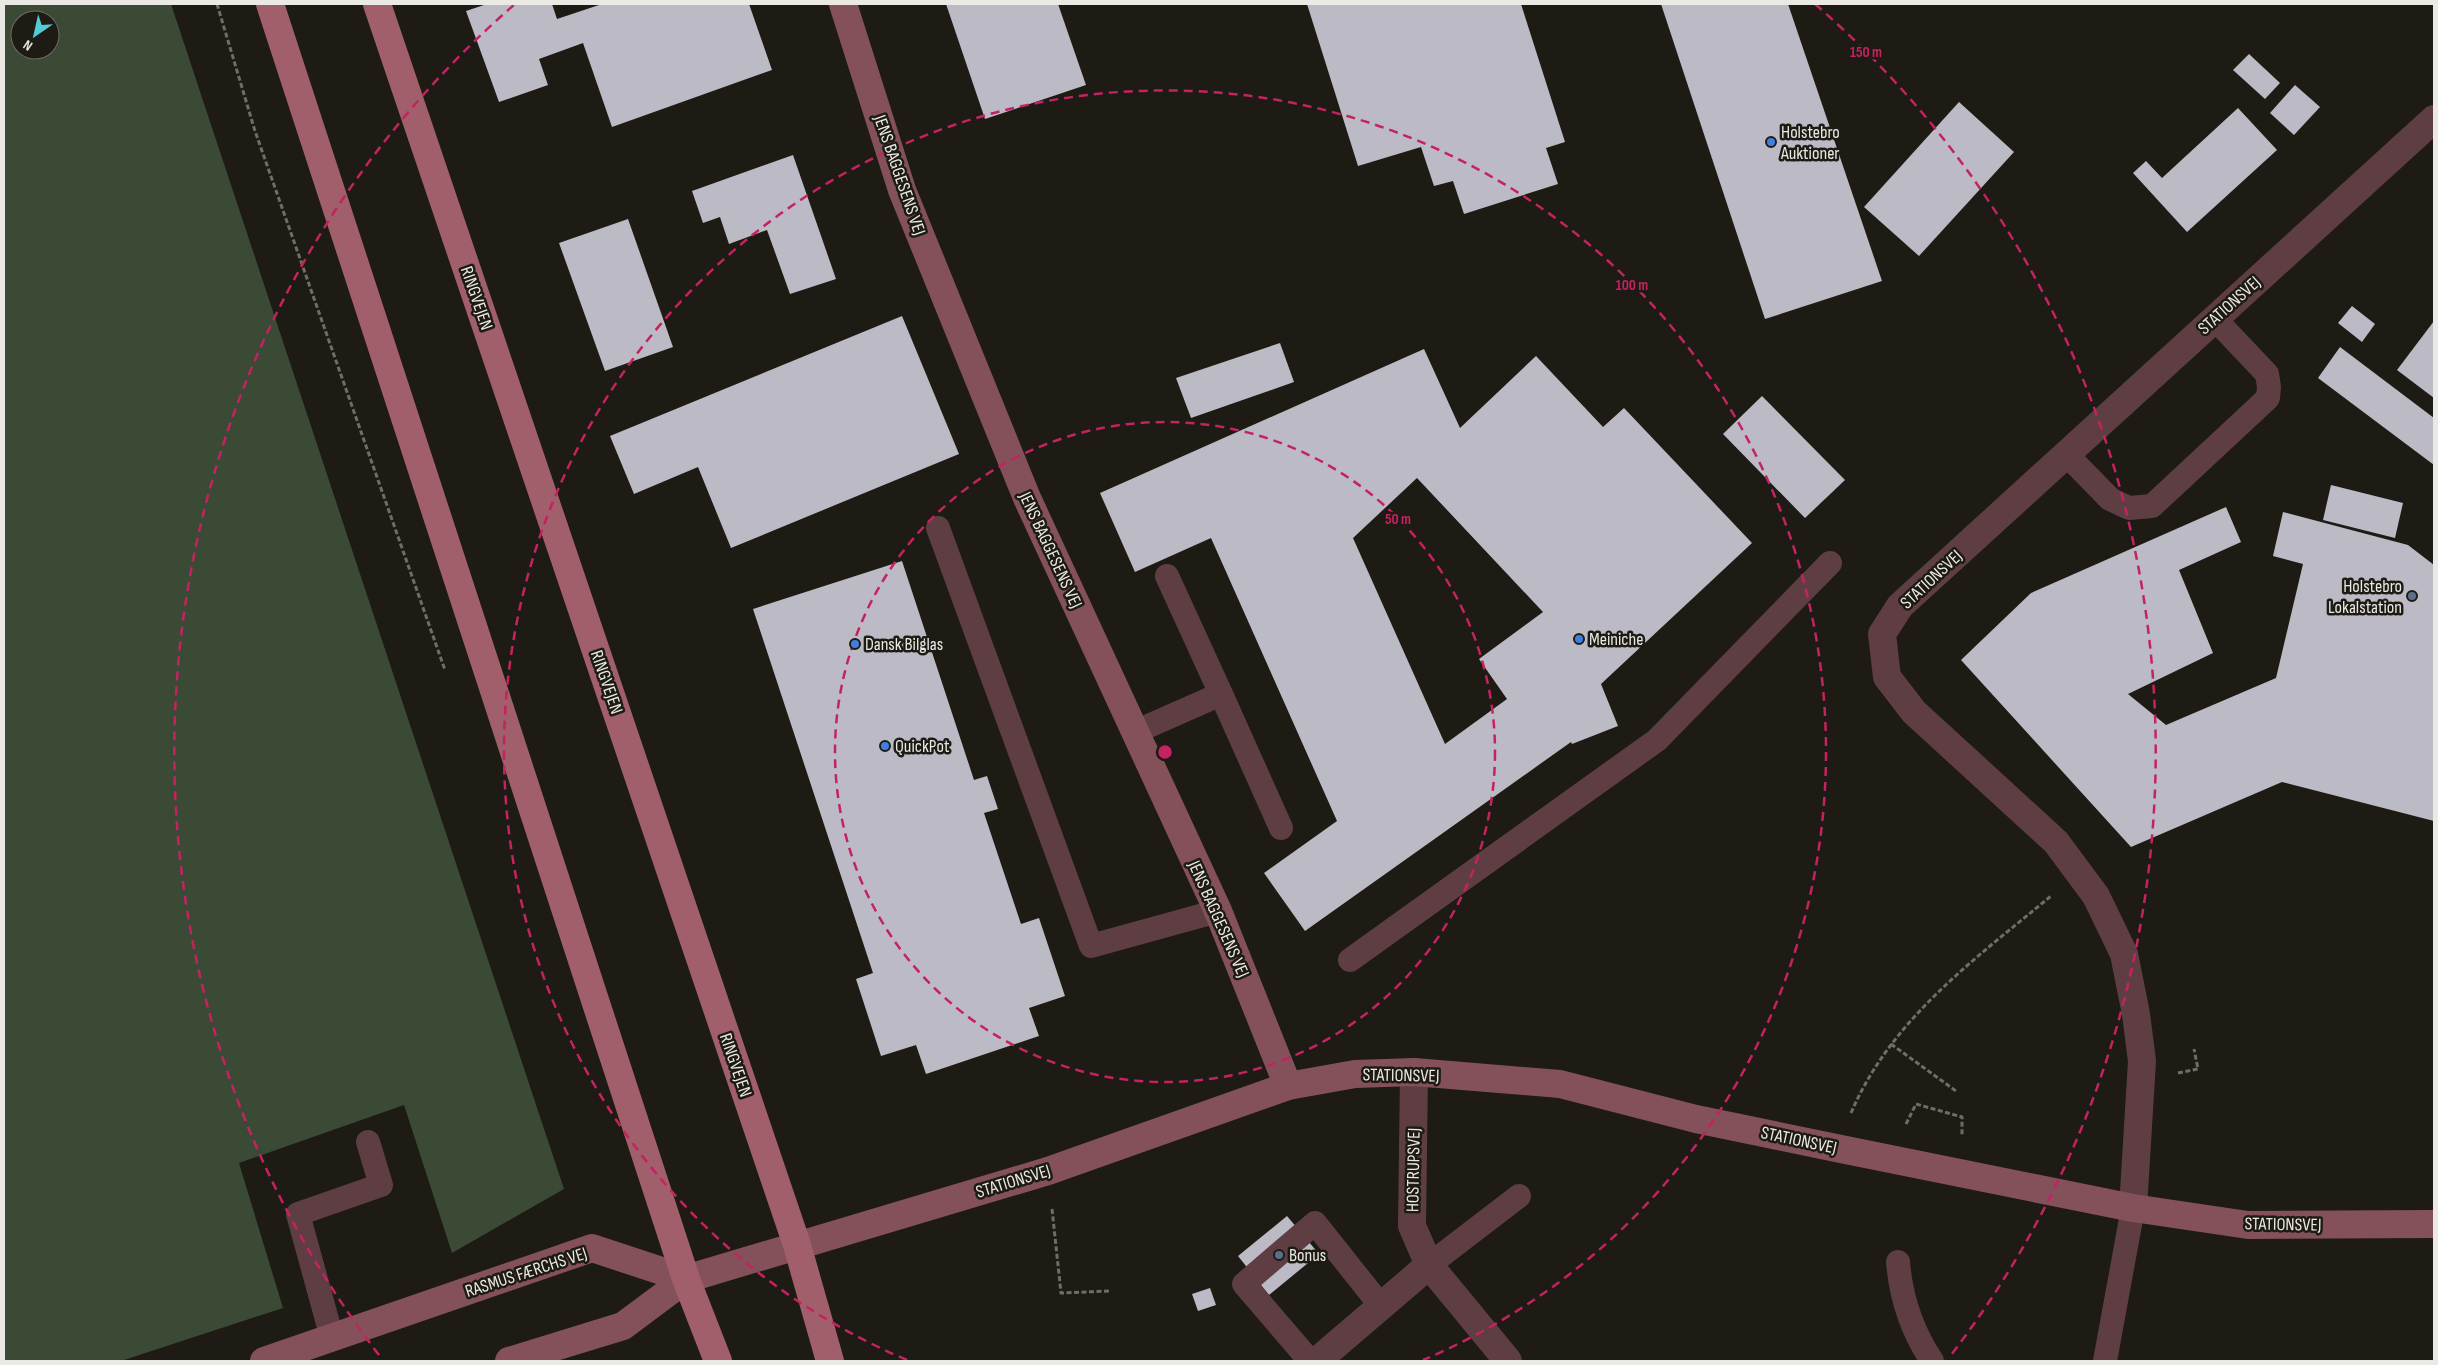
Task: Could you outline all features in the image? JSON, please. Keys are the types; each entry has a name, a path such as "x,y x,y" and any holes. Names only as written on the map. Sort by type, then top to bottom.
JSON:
{"main road":[{"path":"270,4 686,1279 718,1361"},
{"name":"RINGVEJEN","path":"377,4 797,1245 830,1361"}],"street":[{"name":"JENS BAGGESENS VEJ","path":"843,4 906,199 1027,498 1218,912 1288,1086"},
{"name":"STATIONSVEJ","path":"2133,1208 2142,1061 2136,1014 2124,954 2096,896 2056,842 1914,712 1888,677 1882,634 1900,606 2434,119"},
{"name":"STATIONSVEJ","path":"686,1279 1048,1171 1288,1086 1355,1074 1414,1072 1560,1084 1696,1119 1836,1148 2133,1208 2248,1226 2434,1224"},
{"name":"HOSTRUPSVEJ","path":"1414,1072 1412,1226 1429,1265 1508,1361"},
{"name":"RASMUS FÆRCHS VEJ","path":"264,1361 592,1248 686,1279"},
{"path":"1317,1361 1429,1265"},
{"path":"509,1361 623,1326 686,1279"}],"lane":[{"path":"2066,454 2110,499 2129,508 2152,506 2268,398 2267,374 2214,318"},
{"path":"938,528 1091,946 1218,912"},
{"path":"1350,960 1657,740 1830,563"},
{"path":"1167,576 1281,828"},
{"path":"1135,732 1221,694"},
{"path":"332,1338 298,1214 381,1185 368,1142"},
{"path":"1429,1265 1519,1196"},
{"name":"STATIONSVEJ","path":"2105,1361 2133,1208"},
{"path":"1310,1361 1244,1284 1315,1223 1381,1306"},
{"path":"1898,1262 1899,1282 1909,1317 1920,1342 1932,1361"}],"path":[{"path":"217,4 255,131 447,674"},
{"path":"1836,1148 1857,1099 1891,1044 1946,982 2079,873"},
{"path":"1891,1044 1956,1091"},
{"path":"1048,1171 1061,1293 1110,1291"}],"green space":[{"path":"4,4 171,4 564,1189 452,1253 404,1105 239,1163 283,1308 121,1361 4,1361"}],"building":[{"path":"487,4 552,4 557,19 602,4 749,4 772,70 612,127 583,43 539,59 548,85 499,102 466,11"},
{"path":"946,4 1058,4 1086,85 985,119"},
{"path":"1307,4 1521,4 1565,142 1546,148 1558,184 1464,214 1453,181 1434,186 1421,147 1358,166"},
{"name":"Holstebro Auktioner","path":"1661,4 1788,4 1882,281 1765,319"},
{"path":"2249,54 2280,83 2265,99 2233,70"},
{"path":"2295,85 2320,107 2294,135 2270,113"},
{"path":"1959,102 2014,152 1919,256 1864,207"},
{"path":"2238,108 2277,150 2187,232 2133,173 2146,161 2162,178"},
{"path":"793,155 836,279 790,294 767,230 729,244 720,217 703,223 692,191"},
{"path":"628,219 673,347 605,371 559,243"},
{"path":"2352,306 2375,324 2362,342 2338,323"},
{"path":"902,316 959,454 731,548 698,467 634,494 610,436"},
{"path":"2434,321 2434,398 2397,370"},
{"path":"1280,343 1294,382 1191,418 1176,378"},
{"path":"2340,347 2434,418 2434,465 2318,378"},
{"name":"Meiniche","path":"1424,349 1460,428 1536,356 1603,427 1624,408 1752,543 1601,684 1618,726 1572,744 1571,742 1305,931 1264,873 1337,821 1211,538 1135,572 1100,493","holes":["1417,478 1543,612 1479,659 1507,699 1445,744 1353,538"]},
{"path":"1762,396 1845,480 1805,518 1723,434"},
{"path":"2331,485 2403,503 2395,538 2323,520"},
{"path":"2226,507 2241,542 2179,570 2213,653 2128,694 2166,725 2276,678 2303,564 2273,556 2283,512 2408,545 2434,565 2434,821 2282,782 2131,847 1961,660 2031,593"},
{"path":"902,561 974,780 987,776 998,809 984,813 1021,924 1039,918 1065,996 1029,1008 1039,1036 926,1074 916,1045 881,1056 856,979 873,973 753,609"},
{"name":"Bonus","path":"1287,1216 1319,1254 1269,1295 1238,1256"},
{"path":"1210,1288 1216,1305 1198,1311 1192,1294"}],"place":[{"name":"Holstebro Auktioner","path":"1771,142"},
{"name":"Holstebro Lokalstation","path":"2412,596"},
{"name":"Meiniche","path":"1579,639"},
{"name":"Dansk Bilglas","path":"855,644"},
{"name":"QuickPot","path":"885,746"},
{"name":"Bonus","path":"1279,1255"}]}
